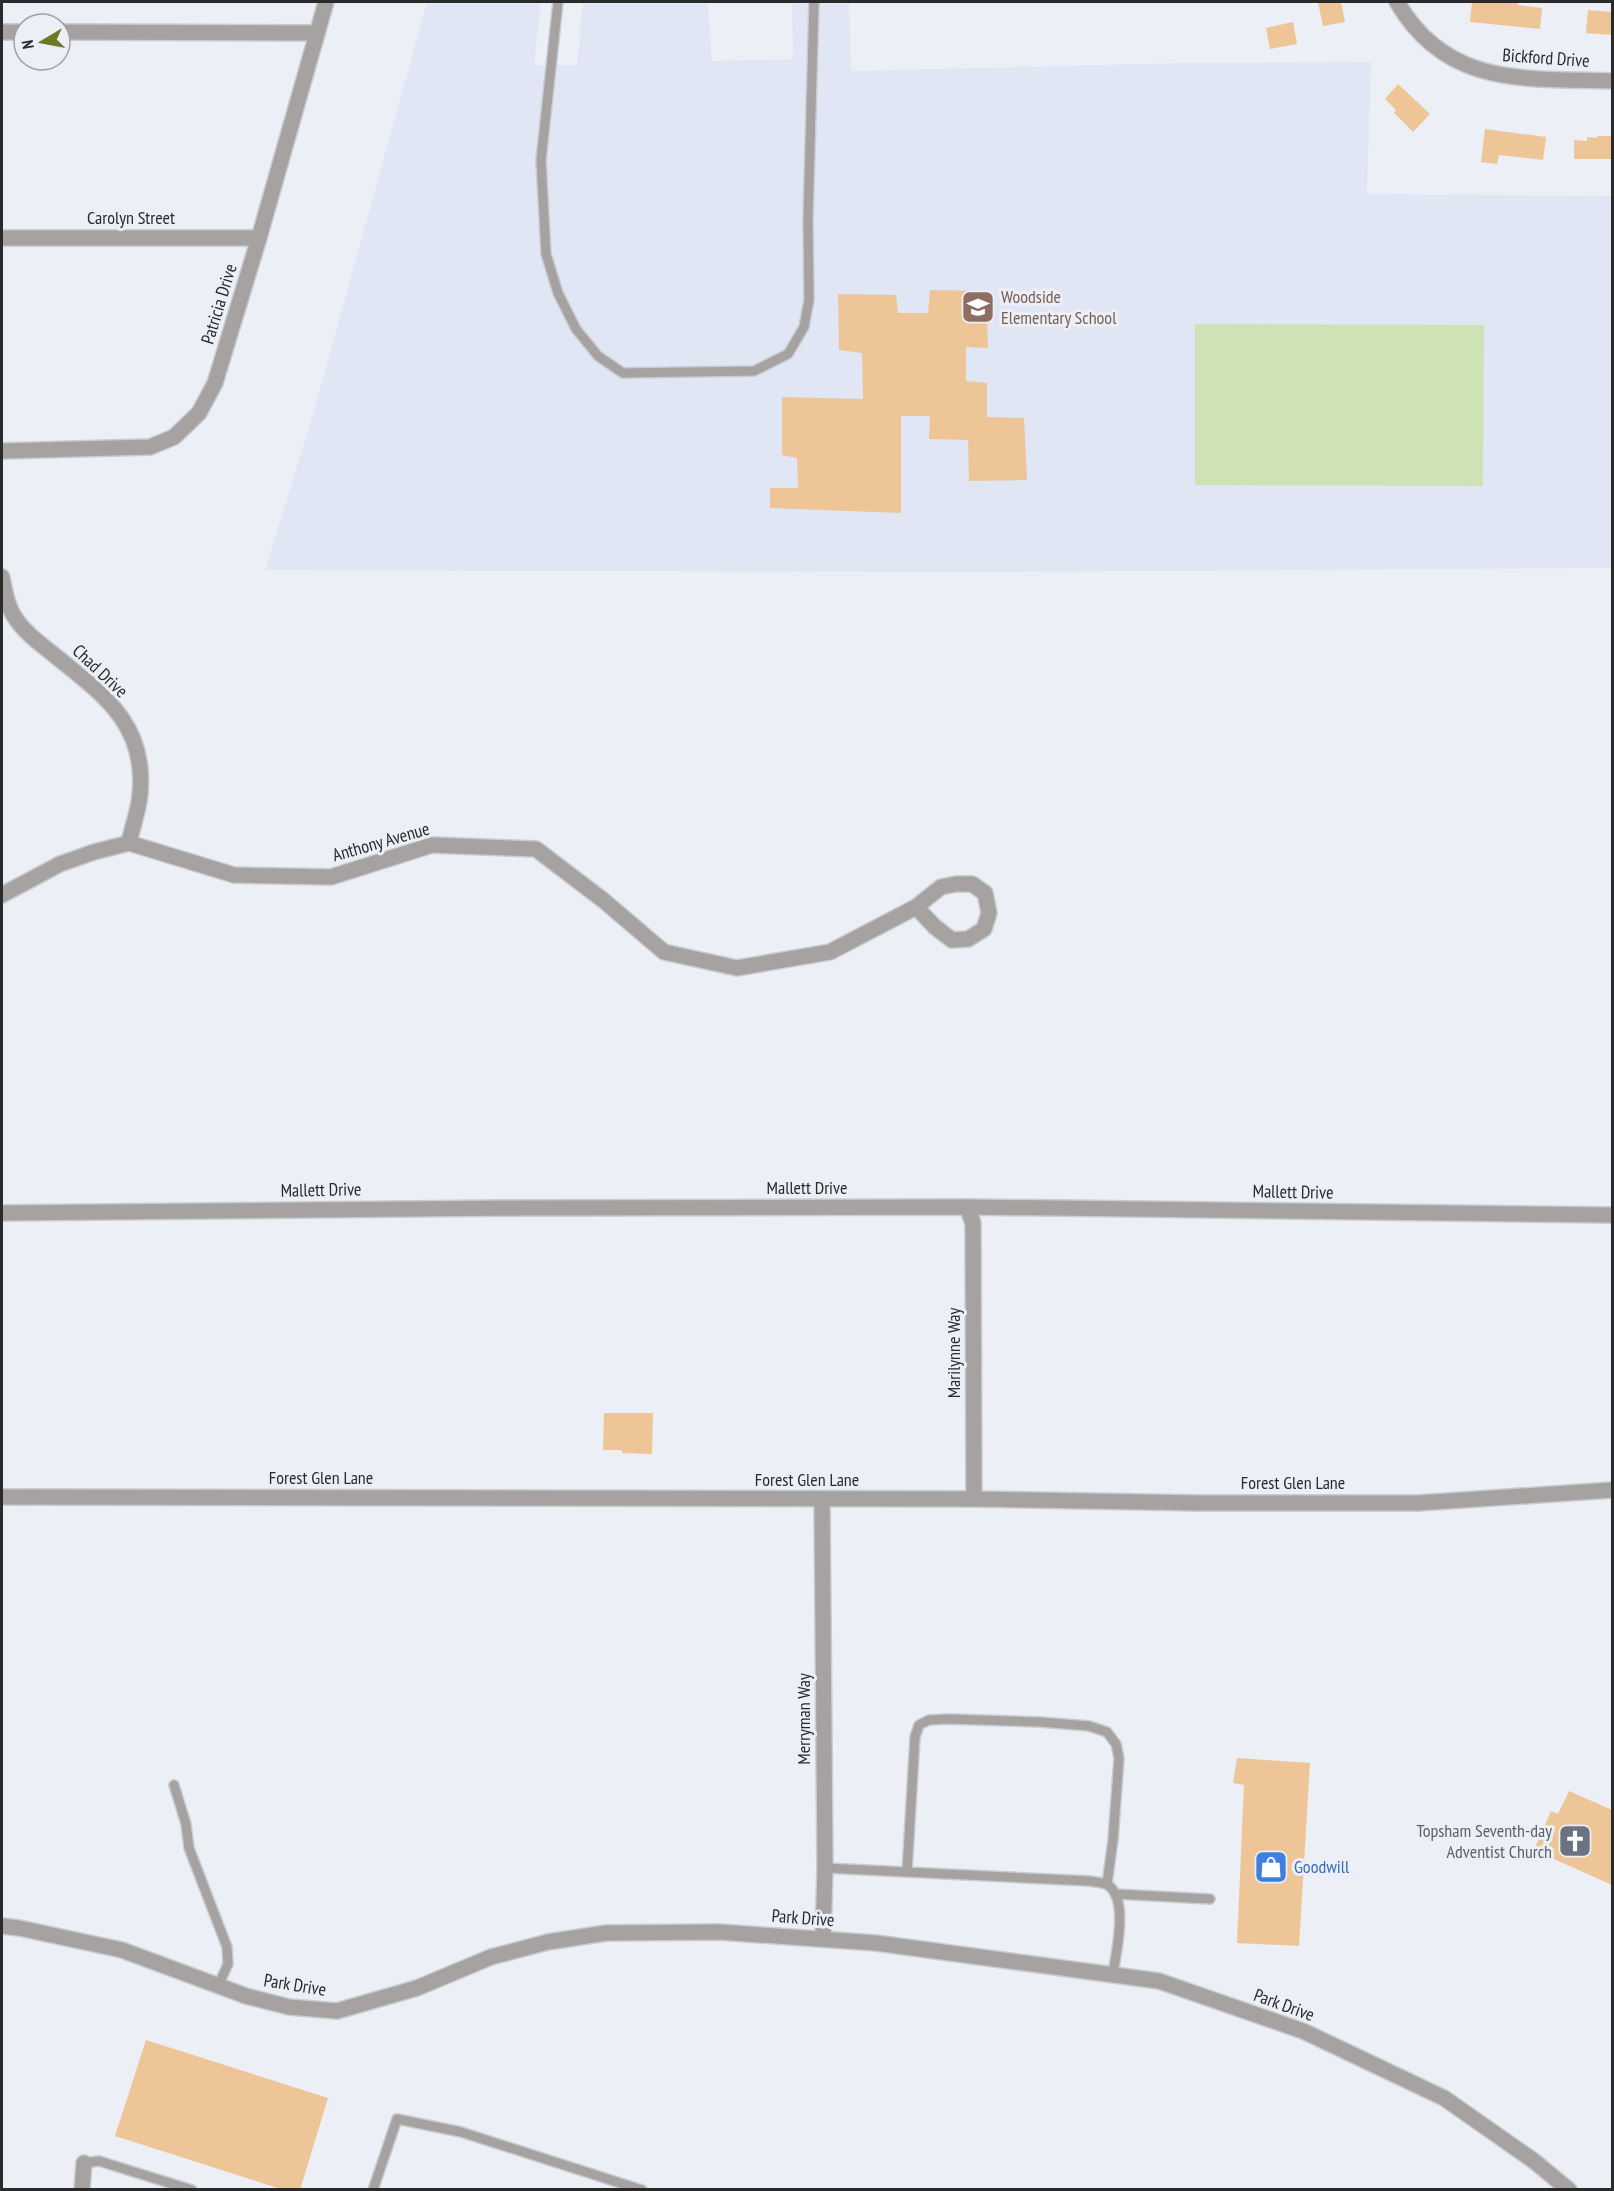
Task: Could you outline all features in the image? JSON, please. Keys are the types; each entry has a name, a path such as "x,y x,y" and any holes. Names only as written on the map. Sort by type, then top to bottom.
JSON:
{"street":[{"name":"Patricia Drive","path":"2,451 150,447 174,437 199,413 215,383 260,238 326,2"},
{"name":"Bickford Drive","path":"1398,2 1421,34 1438,49 1466,65 1503,76 1612,81"},
{"path":"72,32 316,33"},
{"name":"Carolyn Street","path":"2,238 260,238"},
{"name":"Chad Drive","path":"2,576 13,615 30,636 100,692 116,710 135,739 139,763 140,794 129,843"},
{"path":"2,896 60,864 129,843"},
{"name":"Anthony Avenue","path":"129,843 234,875 320,877 331,877 432,845 536,849 603,900 664,952 737,968 830,952 916,907 941,887 972,884 985,893 989,913 984,930 968,939 952,940 935,927 916,907"},
{"name":"Mallett Drive","path":"2,1213 967,1207 1612,1215"},
{"name":"Marilynne Way","path":"967,1207 973,1222 974,1499"},
{"name":"Forest Glen Lane","path":"2,1497 974,1499 1200,1503 1418,1503 1612,1490"},
{"name":"Merryman Way","path":"822,1499 825,1868 823,1939"},
{"name":"Park Drive","path":"2,1926 122,1950 246,1996 289,2007 338,2011 417,1988 491,1957 548,1942 606,1933 719,1932 876,1943 1159,1981 1303,2031 1444,2098 1534,2161 1569,2190"},
{"path":"82,2190 84,2163"}],"lane":[{"path":"558,2 541,160 546,254 558,293 576,329 598,356 623,373 754,371 788,354 804,327 809,300 807,219 814,2"},
{"path":"907,1872 915,1737 919,1725 929,1720 948,1719 1040,1722 1089,1726 1107,1732 1116,1744 1119,1758 1113,1840 1107,1884"},
{"path":"174,1785 186,1824 189,1848 227,1947 228,1964 218,1986"},
{"path":"825,1868 1089,1881 1107,1884 1115,1894 1120,1910 1113,1974"},
{"path":"1115,1894 1210,1899"},
{"path":"373,2190 397,2119 461,2132 642,2190"},
{"path":"84,2163 99,2161 192,2190"}],"shaded area":[{"name":"Woodside Elementary School","path":"427,2 541,2 534,65 577,65 583,2 708,2 712,61 793,59 792,2 849,2 851,71 1186,63 1371,62 1367,194 1612,196 1612,568 987,572 265,570 312,418"}],"green space":[{"path":"1195,324 1484,325 1483,486 1195,485"}],"building":[{"path":"1318,2 1341,2 1345,22 1323,26"},
{"path":"1472,2 1519,2 1518,5 1542,8 1540,29 1470,22"},
{"path":"1588,10 1612,12 1612,35 1586,33"},
{"path":"1293,22 1297,44 1270,49 1266,28"},
{"path":"1398,84 1430,114 1413,132 1394,113 1396,110 1385,99"},
{"path":"1485,129 1546,137 1543,160 1499,155 1497,164 1481,162"},
{"path":"1597,136 1612,136 1612,159 1574,159 1574,140 1587,141 1587,137 1597,138"},
{"path":"930,290 986,291 988,348 966,347 966,381 987,383 987,417 1024,418 1027,480 969,481 968,440 929,439 930,416 901,416 901,513 770,508 770,488 798,488 797,458 782,455 782,397 863,399 862,353 839,350 838,294 896,295 898,313 928,313"},
{"path":"604,1413 653,1413 652,1454 603,1450"},
{"path":"1237,1758 1310,1763 1299,1946 1237,1943 1244,1785 1233,1783"},
{"name":"Topsham Seventh-day Adventist Church","path":"1569,1791 1612,1810 1612,1885 1534,1850 1551,1811 1558,1814"},
{"path":"146,2040 328,2098 300,2190 284,2190 115,2136"}],"place":[{"name":"Woodside Elementary School","path":"978,307"},
{"name":"Topsham Seventh-day Adventist Church","path":"1575,1841"},
{"name":"Goodwill","path":"1271,1867"}]}
